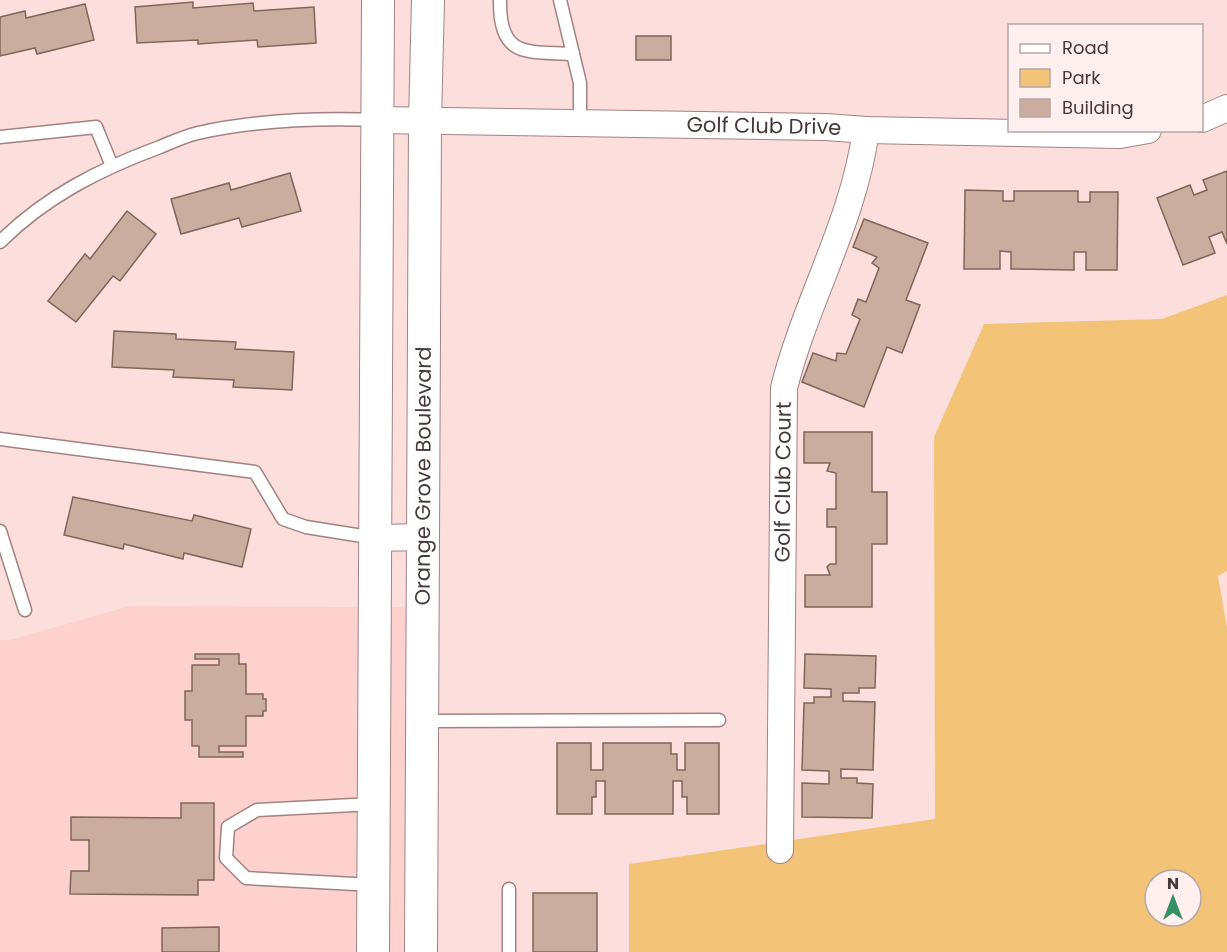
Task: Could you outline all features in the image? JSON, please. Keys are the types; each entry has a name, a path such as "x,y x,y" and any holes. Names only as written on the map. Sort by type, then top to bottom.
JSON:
{"street":[{"path":"373,952 378,0"},
{"name":"Orange Grove Boulevard","path":"421,952 424,121 428,0"},
{"path":"1203,120 1227,108"},
{"name":"Golf Club Drive","path":"378,120 826,127 866,130 1120,135 1137,132"},
{"name":"Golf Club Court","path":"780,850 784,388 791,360 848,211 862,161 866,130"},
{"path":"376,538 423,537"}],"lane":[{"path":"500,0 501,26 507,40 519,51 573,54"},
{"path":"560,0 580,83 580,123"},
{"path":"0,242 20,222 71,185 112,166 197,133 316,120 378,120"},
{"path":"0,137 96,127 112,166"},
{"path":"0,439 255,472 283,519 306,527 376,538"},
{"path":"0,531 25,610"},
{"path":"422,721 719,720"},
{"path":"374,804 257,810 228,827 226,858 246,878 374,885"},
{"path":"508,952 509,889"}],"shaded area":[{"path":"130,606 362,607 360,952 0,952 0,640 10,640"},
{"path":"389,607 408,607 407,952 387,952"}],"green space":[{"path":"1227,295 1227,571 1218,576 1227,628 1227,952 629,952 629,864 935,819 934,437 984,324 1162,319"}],"building":[{"path":"193,2 193,8 253,3 254,11 314,7 316,43 258,47 257,40 198,44 198,40 137,43 135,7"},
{"path":"85,4 94,40 37,54 35,48 0,56 0,17 25,11 26,18"},
{"path":"636,36 671,36 671,60 636,60"},
{"path":"1227,171 1227,244 1222,232 1209,237 1215,253 1183,265 1157,198 1190,185 1194,195 1207,190 1203,180"},
{"path":"290,173 301,211 242,227 239,218 181,234 171,199 229,183 231,190"},
{"path":"965,190 1003,191 1003,201 1014,201 1014,191 1078,191 1078,202 1090,202 1090,192 1118,192 1117,270 1086,270 1086,252 1074,252 1074,270 1011,269 1011,252 1000,251 1000,269 964,269"},
{"path":"127,211 156,234 120,281 113,276 76,322 48,301 85,254 90,259"},
{"path":"864,219 928,243 906,300 920,305 902,353 887,347 864,407 802,382 813,353 836,361 837,353 846,354 860,319 852,315 858,299 866,302 879,268 872,263 877,257 853,247"},
{"path":"114,331 176,334 176,339 236,342 235,349 294,352 292,390 233,387 234,380 173,377 174,370 112,367"},
{"path":"804,432 872,432 872,492 887,492 887,544 872,544 872,607 805,607 805,575 830,575 827,567 830,564 836,564 836,527 827,527 827,509 836,509 836,473 827,471 830,463 804,463"},
{"path":"73,497 192,521 194,515 251,529 242,567 184,553 183,559 124,544 123,549 64,535"},
{"path":"195,654 239,654 239,664 246,664 246,694 263,694 263,699 266,699 266,711 263,711 263,716 246,716 246,746 219,746 219,752 243,752 243,757 199,757 199,746 192,746 192,720 185,720 185,691 192,691 192,665 219,665 219,659 195,659"},
{"path":"805,654 876,656 875,688 859,688 859,693 843,693 843,701 875,702 873,770 841,769 841,778 857,778 857,783 873,784 872,818 802,817 802,783 829,784 829,771 802,770 804,703 814,703 814,697 831,697 831,689 804,688"},
{"path":"557,743 591,743 591,770 603,770 603,743 671,743 671,754 677,754 677,770 685,770 685,743 719,743 719,814 687,814 687,797 682,797 682,781 673,781 673,814 605,814 605,781 596,781 596,797 592,797 592,814 557,814"},
{"path":"181,803 214,803 214,880 198,880 198,895 70,894 71,871 89,871 89,840 71,840 71,817 181,818"},
{"path":"533,893 597,893 597,952 533,952"},
{"path":"219,927 219,952 162,952 162,928"}]}
